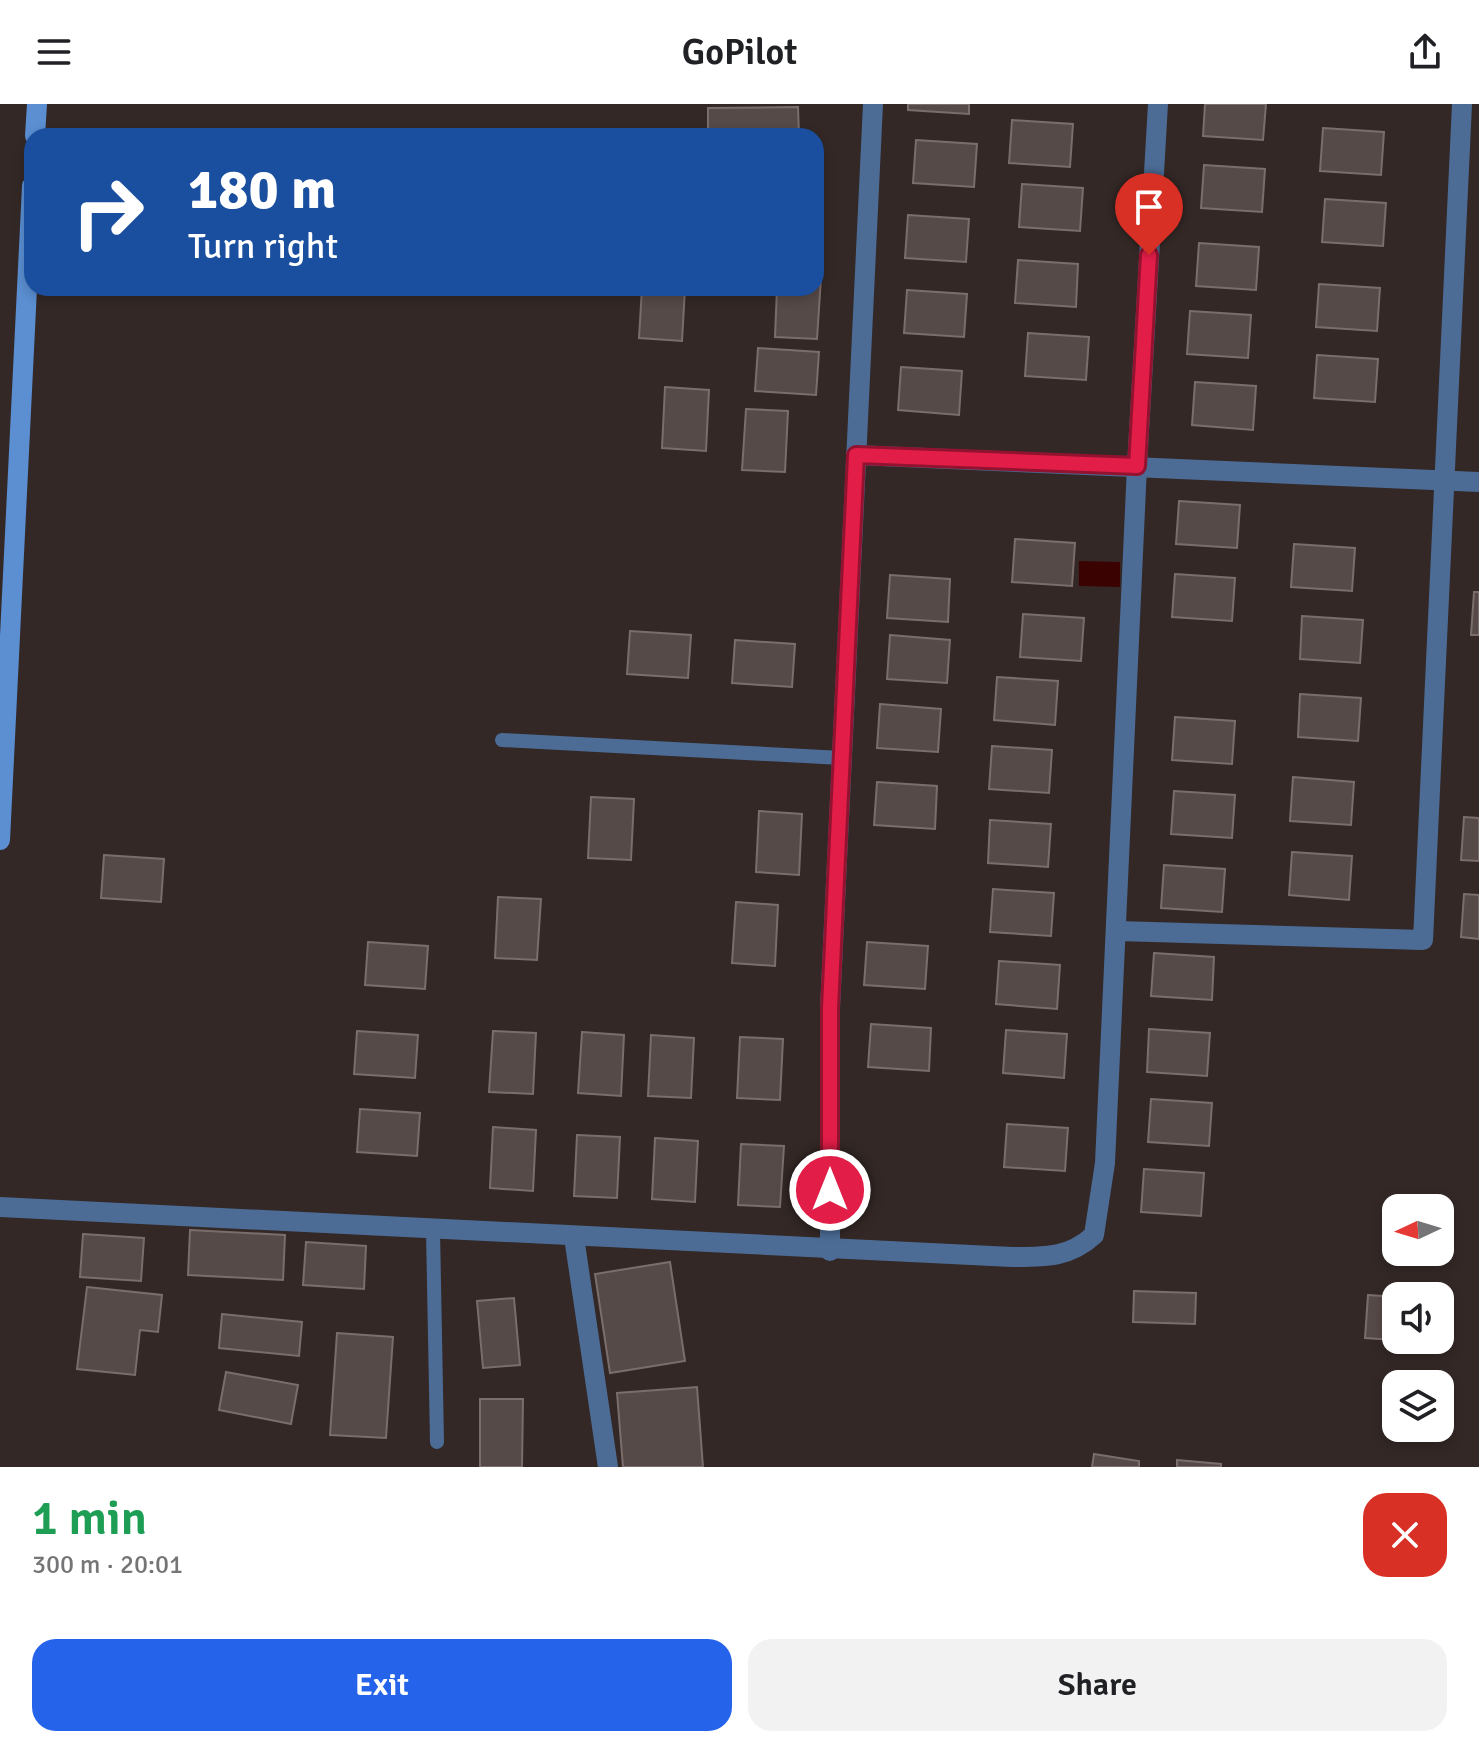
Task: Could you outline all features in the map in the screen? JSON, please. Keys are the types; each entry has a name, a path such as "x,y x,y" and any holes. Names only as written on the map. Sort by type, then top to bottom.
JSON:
{"main road":[{"path":"36,128 37,104"},
{"path":"0,836 27,296"}],"street":[{"path":"830,1251 830,1008 873,104"},
{"path":"0,1207 830,1251 1054,1257 1077,1250 1094,1235 1105,1163 1137,466 1158,104"},
{"path":"1118,931 1423,940 1462,104"},
{"path":"856,455 1479,482"},
{"path":"574,1237 608,1467"}],"lane":[{"path":"502,740 842,758"},
{"path":"433,1230 437,1442"}],"shaded area":[{"path":"1079,561 1120,562 1120,587 1079,586"}],"building":[{"path":"908,104 969,104 969,114 908,110"},
{"path":"1205,104 1266,104 1263,140 1203,136"},
{"path":"798,107 799,128 708,128 708,108"},
{"path":"1012,120 1073,124 1070,167 1009,163"},
{"path":"1323,128 1384,132 1381,175 1320,171"},
{"path":"916,140 977,144 974,187 913,183"},
{"path":"1204,165 1265,169 1262,212 1201,208"},
{"path":"1022,184 1083,188 1080,231 1019,227"},
{"path":"1325,199 1386,203 1383,246 1322,242"},
{"path":"908,215 969,219 966,262 905,258"},
{"path":"1199,243 1259,247 1256,290 1196,286"},
{"path":"1018,260 1078,264 1076,307 1015,303"},
{"path":"1319,284 1380,288 1377,331 1316,327"},
{"path":"907,290 967,294 964,337 904,333"},
{"path":"642,296 685,296 682,341 639,338"},
{"path":"777,296 820,296 817,339 775,337"},
{"path":"1190,311 1251,315 1248,358 1187,354"},
{"path":"1028,333 1089,337 1086,380 1025,376"},
{"path":"758,348 819,352 816,395 755,391"},
{"path":"1317,355 1378,359 1375,402 1314,398"},
{"path":"901,367 962,371 959,415 898,410"},
{"path":"1195,382 1256,386 1253,430 1192,425"},
{"path":"665,387 709,390 706,451 662,448"},
{"path":"746,409 788,411 785,472 742,470"},
{"path":"1179,501 1240,505 1237,548 1176,544"},
{"path":"1015,539 1075,543 1072,586 1012,582"},
{"path":"1294,544 1355,548 1352,591 1291,587"},
{"path":"1175,574 1235,578 1232,621 1172,617"},
{"path":"890,575 950,579 948,622 887,618"},
{"path":"1474,592 1479,592 1479,635 1471,635"},
{"path":"1023,614 1084,618 1081,661 1020,657"},
{"path":"1302,616 1363,620 1360,663 1300,659"},
{"path":"630,631 691,635 688,678 627,674"},
{"path":"890,635 950,640 947,683 887,679"},
{"path":"735,640 795,644 792,687 732,683"},
{"path":"997,677 1058,681 1055,725 994,720"},
{"path":"1300,694 1361,698 1358,741 1298,737"},
{"path":"880,704 941,709 938,752 877,748"},
{"path":"1175,717 1235,721 1232,764 1172,760"},
{"path":"992,746 1052,750 1049,793 989,789"},
{"path":"1293,777 1354,782 1351,825 1290,821"},
{"path":"877,782 937,786 935,829 874,825"},
{"path":"1174,791 1235,795 1232,838 1171,834"},
{"path":"591,797 634,799 631,860 588,858"},
{"path":"759,811 802,814 799,875 756,872"},
{"path":"1464,817 1479,818 1479,861 1461,860"},
{"path":"990,820 1051,824 1048,867 988,863"},
{"path":"1292,852 1352,856 1349,900 1289,895"},
{"path":"104,855 164,859 161,902 101,898"},
{"path":"1164,865 1225,869 1222,912 1161,908"},
{"path":"993,889 1054,893 1051,936 990,932"},
{"path":"1464,894 1479,895 1479,939 1461,937"},
{"path":"498,897 541,899 537,960 495,958"},
{"path":"736,902 778,905 775,966 732,963"},
{"path":"368,942 428,946 425,989 365,985"},
{"path":"867,942 928,946 925,989 864,985"},
{"path":"1154,953 1214,957 1212,1000 1151,996"},
{"path":"999,961 1060,965 1057,1009 996,1004"},
{"path":"871,1024 931,1028 929,1071 868,1067"},
{"path":"1149,1029 1210,1033 1207,1076 1147,1072"},
{"path":"1006,1030 1067,1034 1064,1078 1003,1073"},
{"path":"357,1031 418,1035 415,1078 354,1074"},
{"path":"493,1031 536,1033 533,1094 489,1092"},
{"path":"582,1032 624,1035 621,1096 578,1093"},
{"path":"651,1035 694,1038 691,1098 648,1096"},
{"path":"740,1037 783,1039 780,1100 737,1098"},
{"path":"1151,1099 1212,1103 1209,1146 1148,1142"},
{"path":"360,1109 420,1113 417,1156 357,1152"},
{"path":"1007,1124 1068,1128 1065,1171 1004,1167"},
{"path":"493,1127 536,1130 533,1191 490,1188"},
{"path":"577,1135 620,1137 617,1198 574,1196"},
{"path":"655,1138 698,1141 695,1202 652,1199"},
{"path":"741,1144 784,1146 780,1207 738,1205"},
{"path":"1144,1169 1204,1173 1201,1216 1141,1212"},
{"path":"190,1230 285,1235 283,1280 188,1275"},
{"path":"83,1234 144,1238 141,1281 80,1277"},
{"path":"306,1242 366,1246 364,1289 303,1285"},
{"path":"670,1262 685,1361 610,1373 595,1274"},
{"path":"87,1287 162,1295 158,1332 140,1330 135,1375 77,1369"},
{"path":"1134,1291 1196,1293 1195,1324 1133,1322"},
{"path":"1368,1295 1382,1296 1382,1339 1365,1338"},
{"path":"514,1298 520,1365 483,1368 477,1301"},
{"path":"222,1314 302,1322 299,1356 219,1348"},
{"path":"337,1333 393,1337 386,1438 330,1435"},
{"path":"226,1372 298,1385 291,1424 219,1410"},
{"path":"697,1387 703,1467 623,1467 617,1393"},
{"path":"480,1399 523,1399 522,1467 480,1467"},
{"path":"1094,1454 1139,1461 1139,1467 1092,1467"},
{"path":"1177,1460 1221,1464 1221,1467 1177,1467"}],"route":[{"path":"830,1190 830,1008 856,455 1137,466 1149,255"}]}
